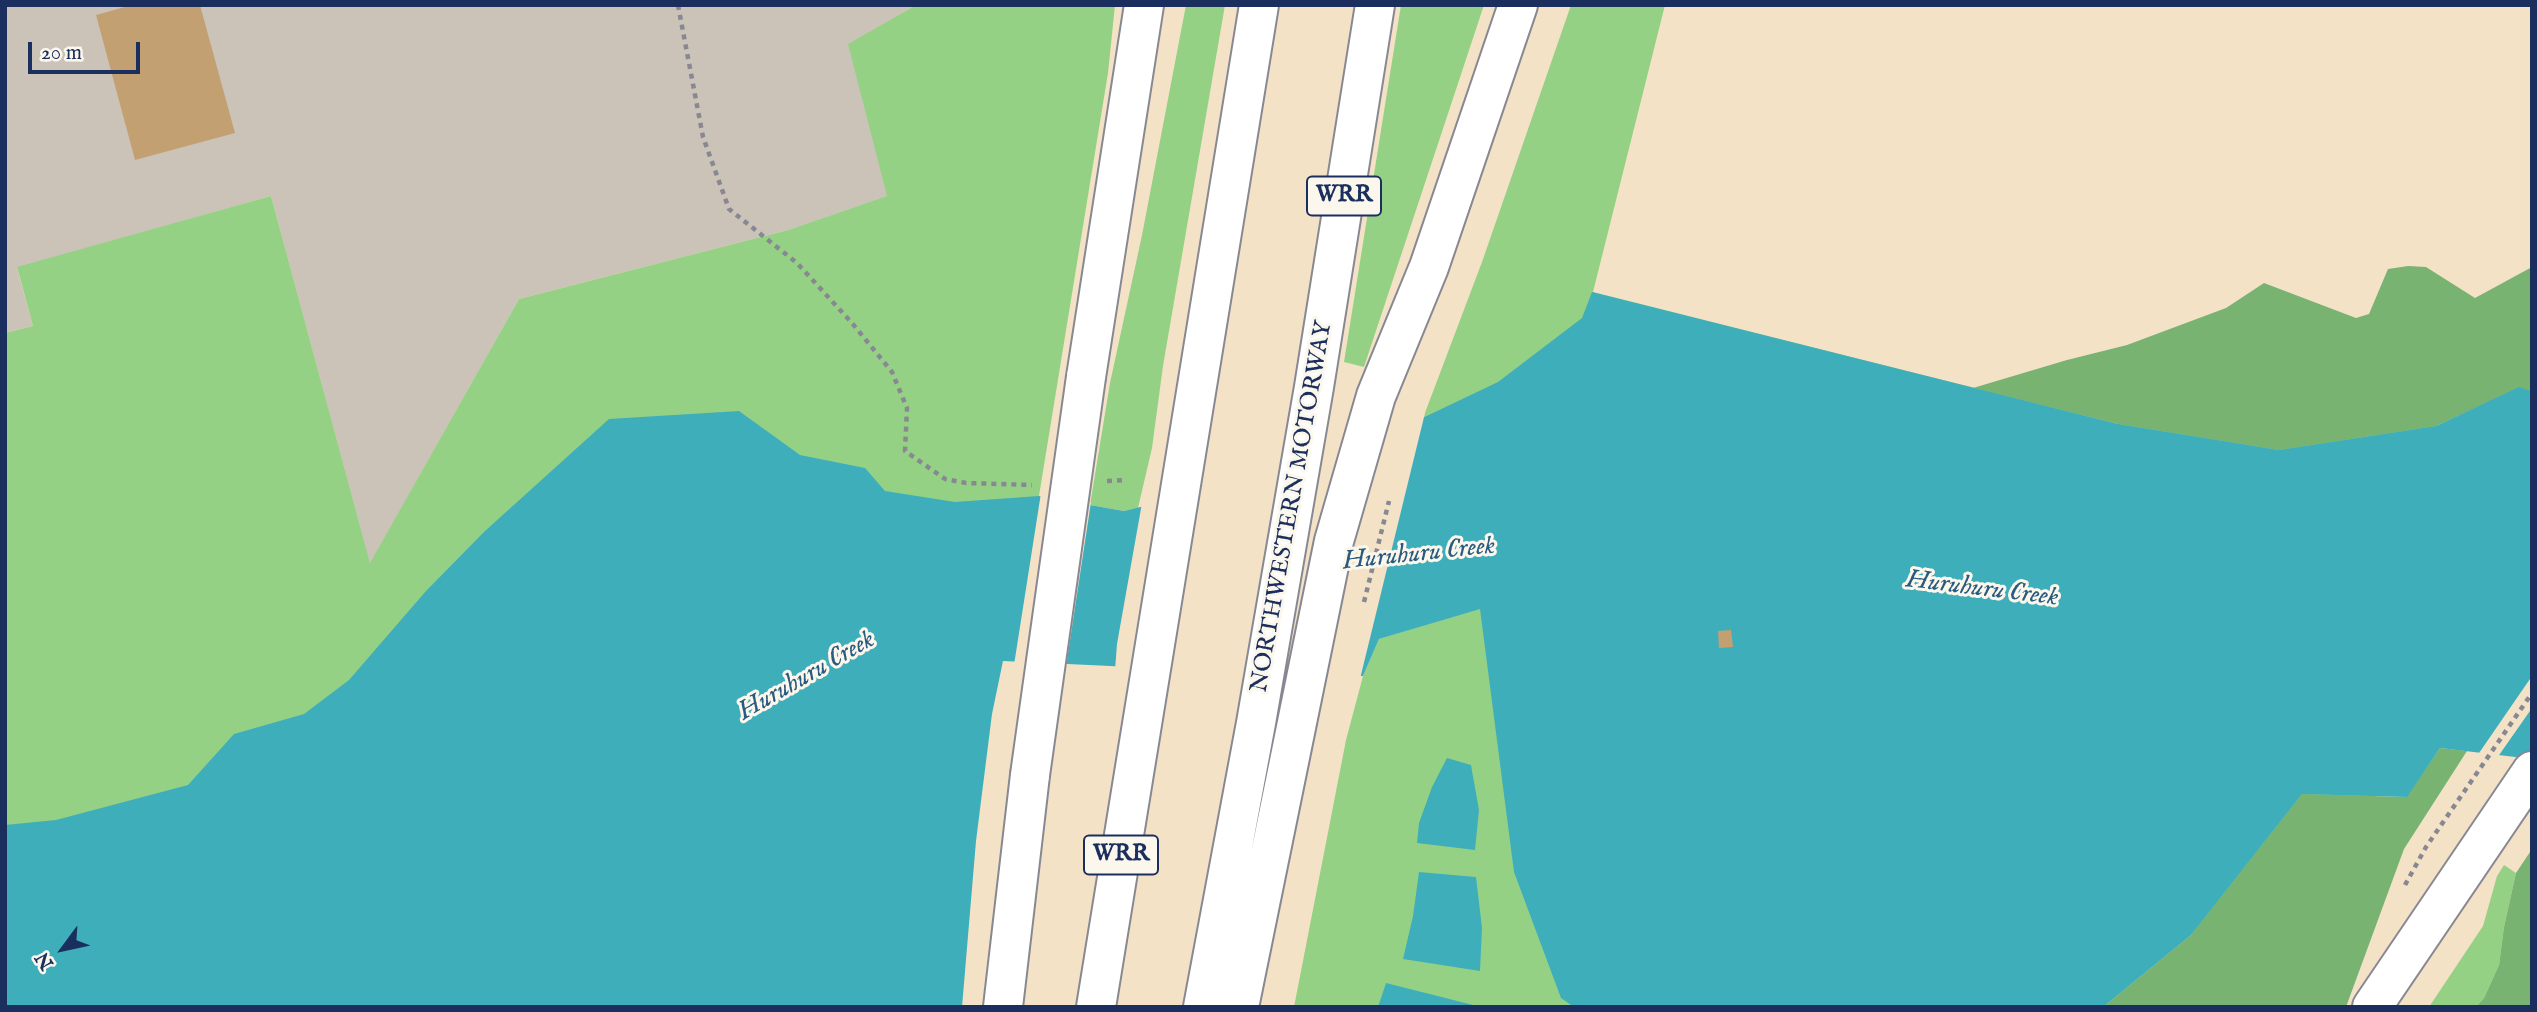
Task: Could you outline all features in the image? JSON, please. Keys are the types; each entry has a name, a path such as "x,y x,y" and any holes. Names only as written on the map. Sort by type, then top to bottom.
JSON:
{"main road":[{"path":"1003,1007 1030,775 1086,377 1144,5"},
{"name":"WRR","path":"1096,1007 1259,5"},
{"name":"NORTHWESTERN MOTORWAY","path":"1203,1007 1256,723 1314,387 1375,5"},
{"path":"1239,1007 1293,730 1334,541 1376,396 1429,267 1518,5"},
{"path":"2372,1007 2532,771"}],"path":[{"path":"678,5 703,137 729,209 797,263 892,372 907,408 905,450 945,479 966,483 1038,485"},
{"path":"1102,481 1127,480"},
{"path":"1364,603 1390,495"},
{"path":"2400,897 2426,847 2532,693"}],"shaded area":[{"path":"5,5 916,5 849,44 888,196 788,230 519,299 370,564 271,196 17,268 33,326 5,333"}],"green space":[{"path":"916,5 1115,5 1108,73 1039,496 5,1007 5,333 33,326 17,267 271,196 370,563 519,299 788,230 887,196 848,44"},
{"path":"1186,5 1225,5 1163,366 1152,448 1138,508 1124,511 1090,505 1110,383 1142,235"},
{"path":"1401,5 1484,5 1364,367 1344,362"},
{"path":"1571,5 1665,5 1593,292 2118,424 2436,426 2532,391 2532,629 1423,418 1482,262"},
{"path":"2426,267 2475,298 2532,267 2532,391 2519,388 2436,426 2279,450 2118,424 1973,388 2127,345 2226,308 2264,283 2356,318 2369,314 2388,269"},
{"path":"1480,608 2440,748 2191,935 2103,1007 1294,1007 1346,740 1363,676 1379,639"},
{"path":"2440,748 2467,751 2404,849 2346,1007 2103,1007 2191,935 2302,794 2406,797"},
{"path":"2532,849 2532,1007 2476,1007 2484,998 2499,965 2516,873"},
{"path":"2504,865 2516,873 2499,965 2484,998 2476,1007 2429,1007 2483,926 2497,876"}],"water":[{"name":"Huruhuru Creek","path":"1592,292 2118,424 2279,450 2436,426 2519,387 2532,391 2532,759 2440,748 2407,797 2302,794 2191,935 2103,1007 1574,1007 1561,998 1514,872 1480,609 1379,639 1363,676 1003,661 992,714 976,841 962,1007 5,1007 5,825 56,820 188,785 234,734 304,714 349,680 426,591 485,531 609,419 739,411 800,455 865,468 885,491 955,502 1039,496 1124,511 1328,463 1498,382 1582,318"},
{"path":"1447,758 1471,765 1479,810 1475,850 1417,843 1419,823 1432,787"},
{"path":"1419,872 1476,877 1482,928 1480,971 1403,959"},
{"path":"1386,983 1481,1007 1378,1007"}],"pier":[{"path":"1425,413 1360,679 1115,670 1117,644 1142,503 1323,459 1328,460"},
{"path":"1041,493 1091,502 1066,667 1014,665"},
{"path":"2532,676 2532,708 2497,758 2477,756"}],"building":[{"path":"132,5 200,5 235,133 135,160 96,15"},
{"path":"1731,630 1733,647 1719,648 1718,631"}]}
